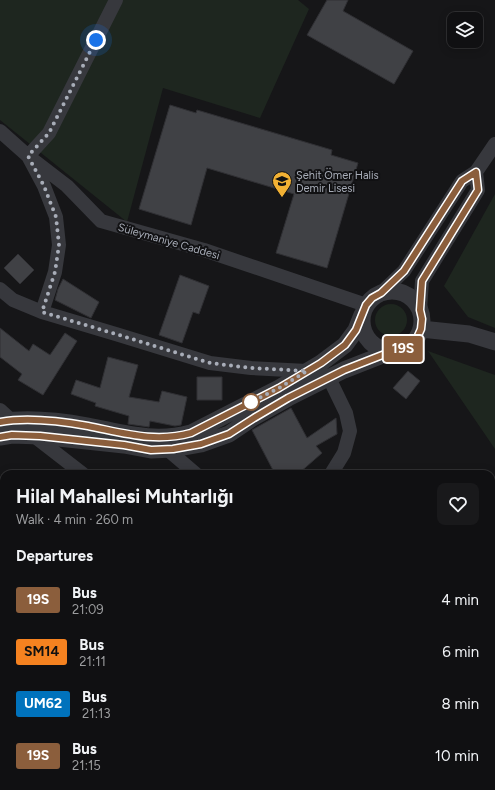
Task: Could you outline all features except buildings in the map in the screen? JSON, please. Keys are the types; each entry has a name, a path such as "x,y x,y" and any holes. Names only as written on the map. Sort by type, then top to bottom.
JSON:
{"street":[{"path":"42,312 55,272 59,245 56,217 44,186 28,156 49,133 116,0"},
{"name":"Süleymaniye Caddesi","path":"0,131 28,156 67,186 101,221 204,250 364,310"},
{"path":"4,418 68,422 141,437 163,438 191,433 279,388 321,363 345,345 356,330 364,310 372,298 381,293 404,271 462,181 476,172 495,144"},
{"path":"0,437 12,435 34,436 124,445 151,450 168,450 201,444 229,434 288,398 344,370 390,352 401,350 410,345 417,338 421,329 422,319 420,310 422,281 478,190 476,172"},
{"path":"0,290 12,300 42,312 210,363 251,368 307,371"},
{"path":"381,293 390,291 399,292 408,296 415,302 420,310"},
{"path":"364,310 362,325 365,336 371,344 390,352"},
{"path":"421,329 469,334 495,342"},
{"path":"329,378 346,413 350,431 344,453 333,470"},
{"path":"4,418 34,436 78,470"},
{"path":"168,450 191,470"}],"shaded area":[{"path":"0,0 298,0 309,9 260,118 163,88 127,222 0,120"},
{"path":"495,194 495,328 468,317 444,286"},
{"path":"388,304 394,304 404,311 407,320 406,326 400,333 394,336 388,336 378,329 375,323 375,317 382,307"},
{"path":"428,351 495,375 495,449"}],"bus line":[{"name":"19S","path":"0,422 34,420 68,422 141,437 163,438 180,436 191,433 279,388 321,363 345,345 356,330 366,305 372,298 381,293 404,271 462,181 476,172 478,190 422,281 420,310 422,319 421,329 417,338 410,345 401,350 390,352 344,370 288,398 229,434 201,444 173,449 151,450 124,445 40,436 12,435 0,437"}],"place":[{"name":"Şehit Ömer Halis Demir Lisesi","path":"282,198"}],"route":[{"path":"96,40 49,133 28,156 44,186 56,217 59,245 55,272 42,312 210,363 251,368 307,371 279,388 251,402"}]}
